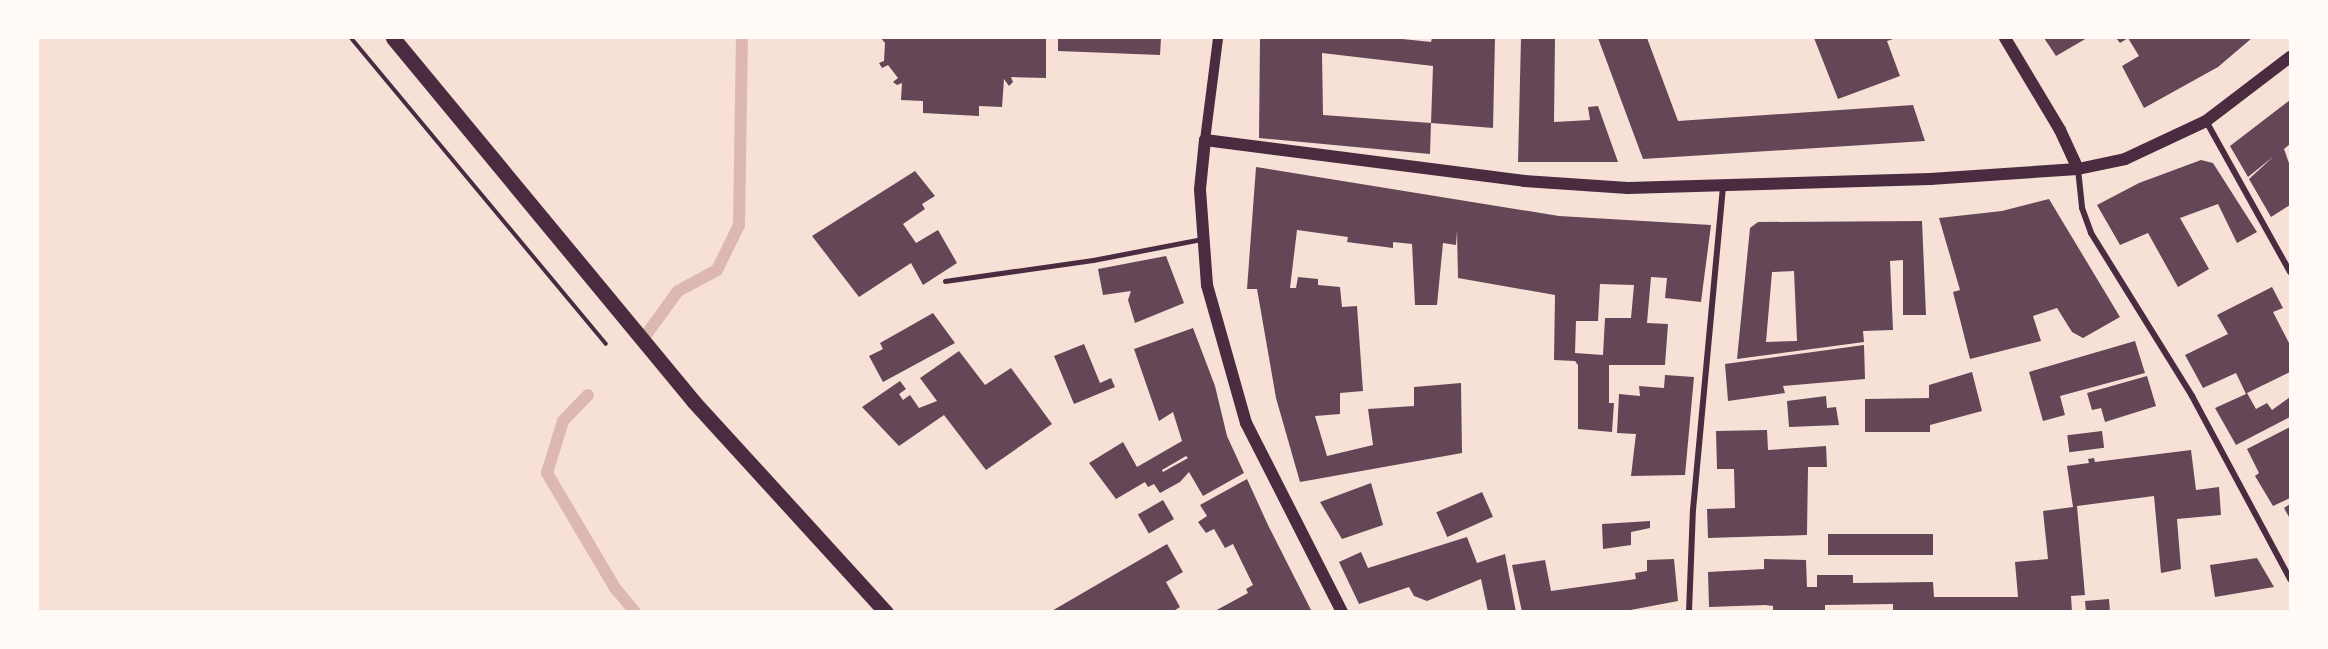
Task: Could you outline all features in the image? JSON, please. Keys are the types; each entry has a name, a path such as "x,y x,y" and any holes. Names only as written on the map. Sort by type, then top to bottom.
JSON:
{"main road":[{"path":"393,38 694,402 886,612"},
{"path":"2005,38 2061,130 2078,169"},
{"path":"1342,612 1246,423 1207,285 1202,239 1205,140 1524,181 1628,188 1723,188 2078,169 2125,159 2206,121 2290,57"}],"street":[{"path":"1205,140 1218,38"},
{"path":"2206,121 2290,272"},
{"path":"2078,169 2082,208 2091,232 2192,396 2290,579"},
{"path":"1689,612 1693,510 1723,188"}],"lane":[{"path":"945,281 1093,261 1202,239"}],"building":[{"path":"881,38 1046,38 1046,78 1011,77 1013,82 1009,86 1004,79 1002,107 979,106 979,116 923,113 923,101 901,100 902,83 897,85 893,82 898,78 888,65 882,68 879,63 884,61 885,43"},
{"path":"1058,38 1161,38 1160,55 1058,51"},
{"path":"1260,38 1393,38 1431,42 1432,38 1495,38 1493,128 1431,123 1430,154 1259,138","holes":["1322,53 1433,66 1431,123 1323,115"]},
{"path":"1521,38 1555,38 1554,122 1590,120 1588,107 1598,106 1618,162 1518,162"},
{"path":"1598,38 1647,38 1678,121 1913,105 1925,141 1643,159"},
{"path":"1814,38 1896,38 1887,41 1900,76 1838,99"},
{"path":"2044,38 2087,38 2056,56"},
{"path":"2116,38 2128,38 2120,43"},
{"path":"2128,38 2252,38 2218,67 2144,108 2122,66 2139,56"},
{"path":"2290,100 2290,144 2284,149 2290,166 2290,205 2271,217 2249,179 2274,156 2248,177 2230,146"},
{"path":"2201,160 2213,163 2257,232 2237,243 2218,204 2180,218 2209,269 2178,287 2148,233 2120,245 2097,205 2139,183"},
{"path":"1256,167 1559,216 1711,225 1701,302 1665,298 1667,278 1651,277 1647,323 1668,324 1665,365 1609,365 1609,403 1614,403 1612,432 1578,429 1578,365 1575,361 1554,360 1555,295 1458,278 1457,231 1456,245 1443,243 1437,305 1415,305 1412,244 1393,242 1393,248 1347,242 1348,237 1297,230 1290,288 1296,288 1298,277 1318,279 1318,285 1340,287 1342,307 1357,306 1363,391 1340,393 1340,414 1315,416 1327,456 1373,445 1368,409 1414,406 1414,387 1461,383 1462,453 1300,482 1276,398 1257,289 1247,289","holes":["1600,284 1634,285 1631,318 1605,318 1603,355 1575,353 1576,321 1598,321"]},
{"path":"915,171 935,196 922,204 925,209 903,224 916,243 938,230 957,263 923,285 911,263 859,297 812,236"},
{"path":"2049,199 2120,317 2083,338 2072,332 2057,308 2033,316 2041,341 1970,359 1953,292 1960,290 1939,218 2002,211"},
{"path":"1922,221 1926,315 1903,315 1903,260 1890,261 1893,330 1863,331 1864,342 1737,359 1750,228 1758,222","holes":["1794,271 1797,341 1766,342 1772,272"]},
{"path":"1166,256 1184,303 1135,323 1128,300 1131,291 1103,295 1098,269"},
{"path":"2272,287 2283,308 2273,312 2290,345 2290,372 2247,393 2256,409 2267,403 2272,410 2290,397 2290,417 2236,445 2215,408 2246,394 2236,373 2203,388 2185,355 2228,334 2217,315"},
{"path":"933,313 955,343 883,382 869,356 883,349 880,343"},
{"path":"1193,328 1215,386 1227,436 1244,473 1203,496 1189,472 1180,482 1160,493 1154,484 1148,487 1145,482 1116,499 1089,463 1123,442 1137,467 1182,441 1173,412 1159,421 1134,349","holes":["1186,456 1188,458 1163,472 1162,470"]},
{"path":"2135,341 2145,373 2060,396 2065,415 2043,421 2029,372"},
{"path":"1084,344 1100,383 1111,378 1115,387 1074,404 1054,356"},
{"path":"1864,345 1865,379 1783,386 1785,393 1728,401 1725,364"},
{"path":"959,351 985,385 1011,368 1052,424 986,470 944,415 899,446 862,407 900,381 906,389 899,394 903,400 910,395 919,408 937,401 920,378"},
{"path":"1972,372 1982,411 1930,425 1930,432 1865,432 1865,399 1929,398 1929,385"},
{"path":"1665,375 1694,377 1685,475 1631,476 1636,434 1617,433 1619,394 1640,396 1639,386 1664,388"},
{"path":"2147,376 2156,406 2105,422 2101,408 2092,410 2087,393"},
{"path":"1826,396 1827,408 1836,407 1839,425 1789,427 1787,401"},
{"path":"2290,427 2290,498 2273,506 2255,476 2259,473 2247,449"},
{"path":"1767,430 1768,450 1826,446 1827,467 1808,467 1807,535 1708,538 1707,509 1735,508 1734,469 1717,469 1716,431"},
{"path":"2102,431 2104,448 2069,452 2067,435"},
{"path":"2191,450 2196,490 2219,487 2221,515 2177,519 2181,569 2161,573 2154,496 2077,506 2085,595 2071,596 2072,612 1893,612 1893,604 1825,605 1825,612 1773,612 1773,606 1765,605 1709,607 1708,572 1764,569 1764,559 1806,560 1807,587 1817,587 1817,575 1853,575 1853,583 1933,582 1934,597 2018,597 2015,562 2048,559 2043,511 2073,507 2067,466 2089,463 2088,459 2094,458 2095,462"},
{"path":"1247,479 1312,612 1213,612 1248,593 1246,589 1253,585 1233,544 1225,548 1214,529 1206,533 1198,522 1207,516 1200,505"},
{"path":"1371,483 1383,525 1342,539 1320,502"},
{"path":"1482,492 1493,517 1447,537 1436,512"},
{"path":"1163,500 1174,519 1149,534 1138,514"},
{"path":"2290,504 2290,516 2289,517 2284,508"},
{"path":"1650,521 1650,528 1631,532 1631,545 1603,549 1602,524"},
{"path":"1828,534 1933,534 1933,555 1828,555"},
{"path":"1467,537 1477,563 1505,554 1516,612 1488,612 1481,579 1427,601 1414,596 1409,587 1359,604 1339,562 1361,552 1368,568"},
{"path":"1167,544 1183,572 1166,582 1180,607 1172,612 1050,612"},
{"path":"2257,558 2274,587 2215,597 2210,565"},
{"path":"1674,559 1678,601 1620,612 1522,612 1512,565 1545,560 1551,591 1636,579 1635,573 1647,571 1647,560"},
{"path":"2109,599 2110,612 2086,612 2085,601"}],"waterway":[{"path":"643,339 678,291 717,270 739,225 742,38"},
{"path":"588,395 563,421 547,473 615,588 635,612"}]}
